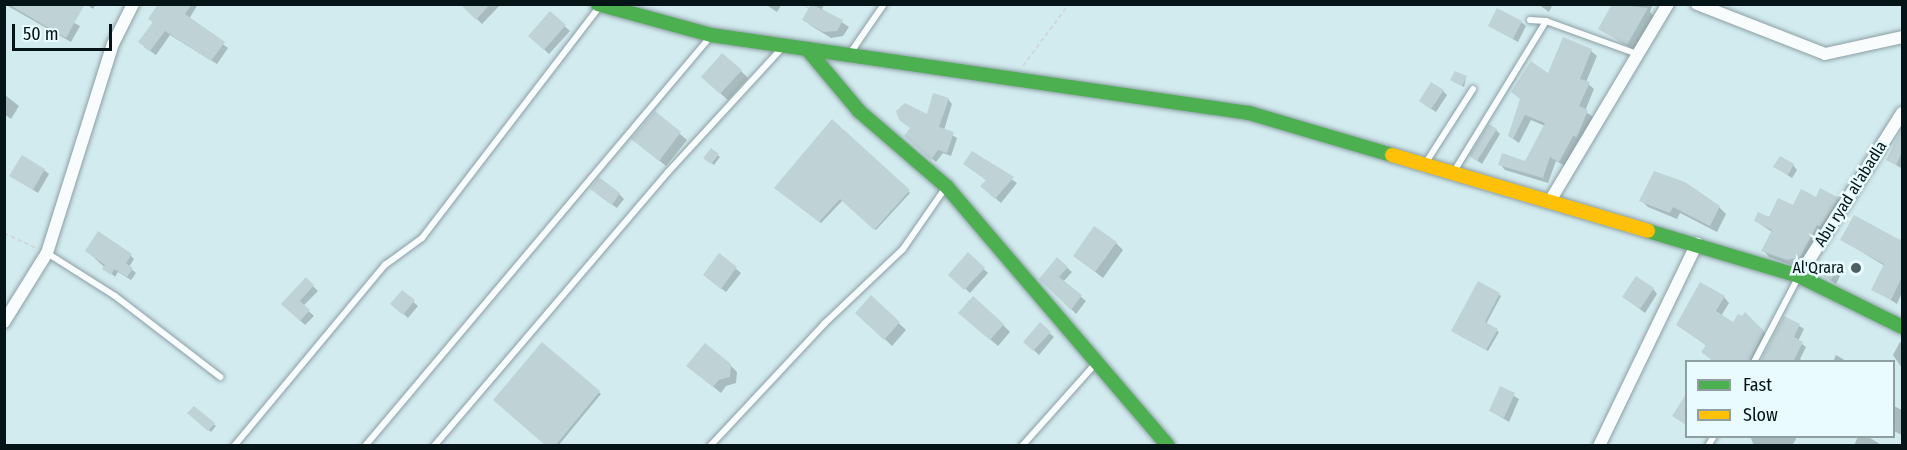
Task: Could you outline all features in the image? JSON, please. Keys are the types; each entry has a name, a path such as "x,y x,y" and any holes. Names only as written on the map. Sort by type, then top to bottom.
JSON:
{"street":[{"path":"4,322 47,253 113,44 133,4"},
{"path":"1550,201 1668,4"},
{"path":"1697,4 1825,54 1902,37"},
{"path":"599,5 711,35 1249,113 1423,167 1453,173 1697,243 1799,276 1902,327"},
{"path":"807,49 859,111 947,187 1168,446"},
{"name":"Abu ryad al'abadla","path":"1799,276 1902,113"},
{"path":"1603,444 1697,243"}],"lane":[{"path":"849,56 884,4"},
{"path":"234,446 385,265 422,238 599,5"},
{"path":"1530,20 1546,21 1637,54"},
{"path":"1453,173 1546,21"},
{"path":"365,446 711,35"},
{"path":"434,446 668,172 786,45"},
{"path":"1423,167 1473,89"},
{"path":"710,446 824,324 903,249 947,187"},
{"path":"47,253 115,296 220,377"},
{"path":"1755,360 1799,276"},
{"path":"1022,446 1097,363"}],"path":[{"path":"1014,78 1069,4"},
{"path":"4,233 47,253"}],"building":[{"path":"8,4 85,4 66,38"},
{"path":"158,4 192,4 185,14 225,42 211,61 165,31 150,51 138,42 153,22 148,19"},
{"path":"460,4 490,4 476,20"},
{"path":"811,4 843,20 837,31 823,32 802,20"},
{"path":"1612,4 1648,8 1627,45 1598,29"},
{"path":"1497,8 1522,21 1513,39 1488,26"},
{"path":"550,11 566,25 544,50 528,36"},
{"path":"1563,37 1592,49 1580,79 1590,82 1579,106 1588,110 1577,137 1573,136 1559,162 1550,157 1543,178 1498,165 1502,153 1525,161 1545,123 1525,115 1513,139 1508,136 1520,99 1511,92 1531,61 1548,73"},
{"path":"722,53 742,70 720,94 701,77"},
{"path":"1455,71 1467,76 1462,86 1450,80"},
{"path":"1431,82 1444,90 1431,109 1419,101"},
{"path":"933,93 949,98 939,127 954,132 947,153 938,150 931,160 904,136 910,128 899,120 896,111 905,103 927,114"},
{"path":"655,111 681,132 659,161 631,139"},
{"path":"832,119 910,190 874,230 840,199 819,222 774,188"},
{"path":"1489,124 1497,129 1477,161 1469,156"},
{"path":"1902,128 1902,152 1896,165 1886,160"},
{"path":"711,148 719,154 711,164 703,158"},
{"path":"972,151 1014,177 995,199 980,186 986,180 963,164"},
{"path":"22,155 45,169 33,190 9,176"},
{"path":"1780,156 1794,164 1788,175 1773,167"},
{"path":"1654,171 1685,182 1720,206 1710,226 1673,207 1670,213 1639,201"},
{"path":"599,177 620,193 612,205 590,189"},
{"path":"1820,188 1839,198 1820,227 1817,225 1800,257 1787,260 1761,251 1772,230 1754,221 1758,212 1769,217 1778,198 1793,205 1801,189 1816,197"},
{"path":"1854,215 1902,241 1902,277 1891,300 1871,290 1884,264 1840,240"},
{"path":"1094,226 1117,242 1095,272 1073,256"},
{"path":"98,231 132,254 126,263 133,268 127,277 114,269 111,275 102,269 105,265 85,251"},
{"path":"968,252 985,268 964,290 948,275"},
{"path":"719,253 737,267 721,289 703,275"},
{"path":"1057,257 1068,267 1059,277 1082,295 1071,310 1039,279"},
{"path":"1826,265 1836,271 1831,280 1821,275"},
{"path":"1636,276 1654,288 1640,309 1622,297"},
{"path":"306,277 314,285 300,301 310,310 300,321 281,304"},
{"path":"1478,281 1500,293 1485,322 1498,329 1486,350 1451,331"},
{"path":"1700,282 1725,296 1716,311 1733,322 1738,314 1742,316 1745,312 1764,331 1750,360 1712,360 1701,352 1706,345 1676,325"},
{"path":"402,290 415,300 403,315 390,304"},
{"path":"871,295 900,322 884,340 855,313"},
{"path":"973,296 1004,324 990,340 958,313"},
{"path":"1784,316 1800,324 1794,337 1803,342 1794,360 1761,360"},
{"path":"1040,322 1051,332 1033,351 1023,342"},
{"path":"542,342 600,391 555,446 546,446 493,400"},
{"path":"705,343 731,364 730,377 719,380 713,387 686,366"},
{"path":"1500,386 1515,393 1504,418 1489,411"},
{"path":"1685,396 1685,424 1672,416"},
{"path":"194,406 215,423 208,431 187,413"}],"traffic: fast":[{"path":"598,4 711,35 1249,113 1392,155"},
{"path":"807,49 859,111 947,187 1168,446"},
{"path":"1648,231 1799,276 1902,327"}],"traffic: slow":[{"path":"1392,155 1648,231"}],"place":[{"name":"Al'Qrara","path":"1856,268"}]}
